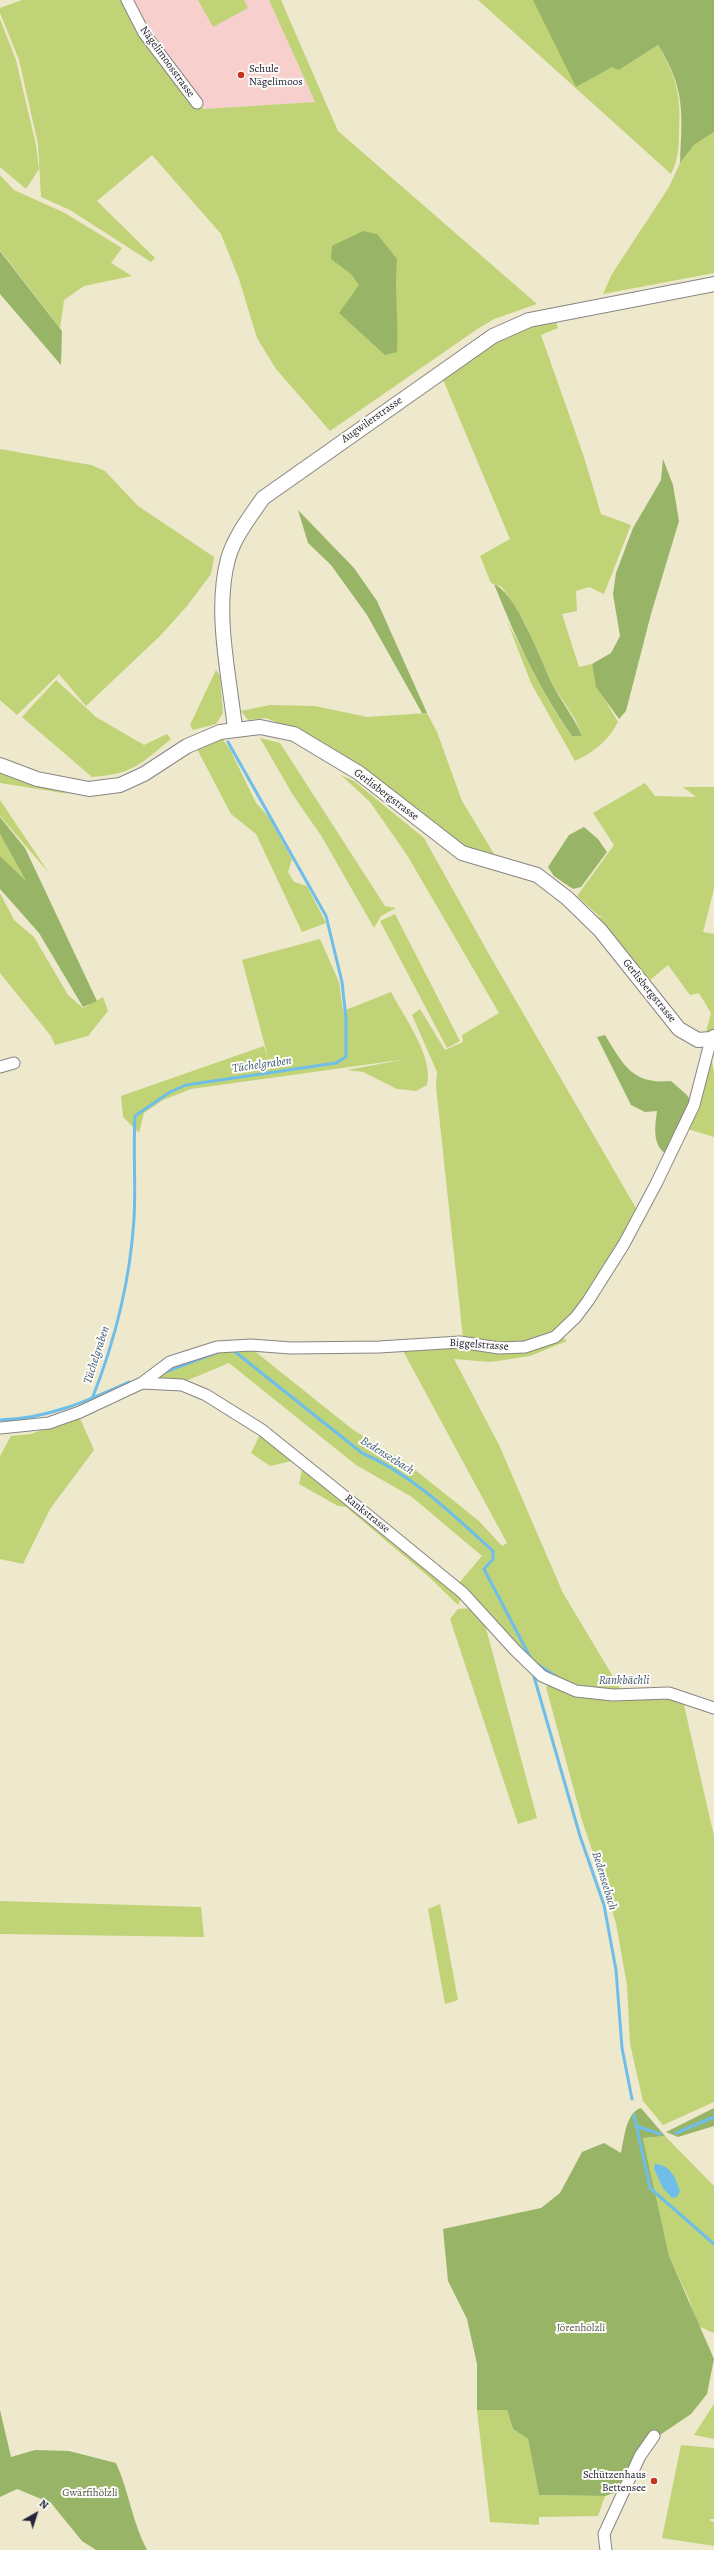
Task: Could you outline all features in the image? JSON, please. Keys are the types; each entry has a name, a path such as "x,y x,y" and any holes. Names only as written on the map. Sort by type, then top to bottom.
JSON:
{"street":[{"name":"Nägelimoosstrasse","path":"127,0 144,33 197,104"},
{"name":"Augwilerstrasse","path":"235,728 221,606 228,558 243,526 263,498 493,336 530,320 714,284"},
{"name":"Gerlisbergstrasse","path":"0,765 37,779 89,789 112,786 144,774 187,746 220,732 235,728 260,727 294,734 359,773 396,801 437,836 462,853 537,875 567,898 600,930 679,1029 698,1040 712,1038"},
{"name":"Biggelstrasse","path":"142,1384 170,1362 217,1347 251,1345 291,1348 379,1347 460,1342 499,1348 518,1348 555,1337 571,1322 588,1300 624,1244 656,1184 694,1105 712,1038"},
{"path":"0,1067 14,1063"},
{"name":"Rankstrasse","path":"0,1428 49,1423 80,1412 142,1384 182,1384 206,1395 262,1430 463,1593 515,1650 542,1676 576,1691 613,1695 669,1693 714,1708"},
{"path":"606,2550 604,2534 640,2456 654,2436"}],"shaded area":[{"name":"Schule Nägelimoos","path":"130,0 269,0 315,102 205,109 157,49"}],"green space":[{"path":"22,0 123,0 142,33 204,109 315,102 269,0 281,0 338,131 537,304 494,319 476,330 330,431 276,369 257,338 239,279 221,234 152,155 97,201 155,258 151,262 70,210 41,197 38,144 19,60 0,13 0,8"},
{"path":"198,0 244,0 248,8 213,27"},
{"path":"478,0 533,0 619,70 658,45 674,78 678,97 678,149 677,159 671,174"},
{"path":"533,0 714,0 714,132 694,145 680,163 681,116 678,89 674,75 658,45 619,70 612,67 576,87"},
{"path":"0,19 16,60 36,145 39,169 26,189 0,167"},
{"path":"714,132 714,273 603,294 612,274 669,187 680,163 694,145"},
{"path":"0,175 14,190 65,213 122,248 111,263 132,276 84,286 64,300 60,328 0,250"},
{"path":"363,231 377,234 397,259 397,352 385,355 339,313 359,285 351,274 331,259 332,246"},
{"path":"0,251 62,331 61,365 0,294"},
{"path":"555,319 558,328 541,335 584,457 601,514 631,525 604,594 589,587 576,591 577,611 562,614 579,667 592,664 596,685 618,722 600,745 589,754 575,761 531,683 507,621 537,680 562,722 571,735 582,736 575,719 554,687 525,623 502,587 491,583 480,556 510,539 442,377 468,359 496,343 524,329"},
{"path":"0,449 91,465 105,471 138,506 214,557 211,574 187,606 161,635 86,706 59,674 17,715 0,700"},
{"path":"663,459 673,485 679,521 651,614 626,711 619,719 596,687 592,664 611,653 620,636 613,594 616,573 633,528 661,480"},
{"path":"298,510 354,568 377,601 427,713 422,713 367,615 331,565 308,543"},
{"path":"494,584 503,591 520,615 529,631 555,689 582,736 572,736 538,681 519,644"},
{"path":"216,670 220,676 223,713 216,724 193,730 190,725"},
{"path":"56,680 96,717 144,745 167,734 171,739 136,766 106,776 92,777 22,717"},
{"path":"270,705 315,706 367,717 427,713 437,732 462,801 496,857 463,849 296,730 266,718 248,720 241,711"},
{"path":"220,736 230,749 256,803 268,816 292,859 288,872 294,882 307,886 326,923 302,932 256,834 231,814 196,747"},
{"path":"260,738 280,743 385,906 396,908 381,916 374,928 322,837 293,795"},
{"path":"0,769 69,794 0,783"},
{"path":"341,775 354,781 424,838 490,956 637,1210 622,1240 573,1315 553,1332 523,1344 499,1344 463,1338 436,1087 437,1072 412,1015 420,1009 445,1050 463,1042 462,1035 499,1013 407,855 370,802"},
{"path":"645,783 655,796 696,797 683,787 714,787 714,889 703,932 714,934 714,1033 705,1036 711,1013 699,993 690,995 668,965 649,981 596,917 605,917 599,916 577,896 614,845 593,813"},
{"path":"0,800 49,873 0,816"},
{"path":"0,817 25,848 97,1001 83,1007 39,933 0,889 0,856 26,881 0,834"},
{"path":"584,827 598,839 607,852 581,887 573,889 554,876 548,867 569,835"},
{"path":"0,834 27,883 0,856"},
{"path":"0,893 14,920 34,937 68,995 83,1008 103,997 108,1011 88,1036 55,1045 51,1036 0,973"},
{"path":"395,914 460,1041 447,1048 380,921"},
{"path":"320,939 339,982 343,1011 391,992 410,1025 422,1050 428,1074 427,1085 416,1091 397,1089 363,1072 347,1070 407,1059 191,1089 163,1100 144,1113 139,1133 123,1117 121,1096 264,1046 269,1061 242,960"},
{"path":"605,1035 617,1055 630,1070 647,1080 671,1081 687,1095 691,1102 666,1154 658,1145 656,1140 655,1129 657,1111 645,1112 631,1105 597,1037"},
{"path":"711,1058 714,1072 714,1137 688,1129"},
{"path":"561,1336 567,1341 530,1356 491,1362 454,1359 499,1445 563,1593 621,1690 575,1684 559,1678 528,1655 497,1626 459,1583 482,1556 412,1497 356,1465 229,1363 186,1381 155,1377 178,1363 201,1355 213,1352 252,1349 352,1429 404,1461 479,1521 502,1546 507,1543 402,1349 459,1346 498,1351"},
{"path":"79,1416 94,1450 50,1509 23,1564 0,1559 0,1456 11,1436 31,1434"},
{"path":"261,1432 296,1460 270,1466 251,1453"},
{"path":"303,1465 462,1596 458,1605 429,1577 346,1507 338,1506 299,1484"},
{"path":"473,1608 484,1621 537,1818 518,1824 450,1619 458,1609"},
{"path":"552,1683 669,1696 683,1701 714,1836 714,2102 663,2125 643,2101 630,2044 627,1985 616,1923 582,1820 546,1687"},
{"path":"0,1901 201,1907 204,1937 0,1934"},
{"path":"440,1904 458,2000 445,2004 428,1909"},
{"name":"Jörenhölzli","path":"641,2108 665,2136 643,2138 669,2256 714,2359 707,2394 691,2414 660,2435 640,2456 623,2490 605,2496 539,2495 528,2439 513,2429 507,2410 477,2410 477,2364 467,2319 448,2281 443,2229 541,2208 560,2193 582,2152 604,2143 621,2153 626,2127 629,2120 636,2111"},
{"path":"714,2108 714,2126 678,2137 666,2132"},
{"path":"665,2136 714,2186 714,2333 698,2326 689,2299 669,2257 643,2138"},
{"path":"714,2404 714,2439 694,2435"},
{"name":"Gwärfihölzli","path":"0,2410 11,2457 35,2450 69,2451 116,2463 138,2529 147,2550 96,2550 82,2541 51,2503 17,2489 0,2497"},
{"path":"477,2410 507,2410 513,2429 528,2439 539,2495 605,2496 598,2516 539,2517 539,2525 490,2522"},
{"path":"681,2445 714,2448 714,2519 710,2519 710,2521 714,2522 714,2546 662,2538"}],"water":[{"path":"655,2164 669,2169 672,2173 680,2191 677,2197 672,2198 663,2188 654,2169"}],"waterway":[{"name":"Tüchelgraben","path":"92,1399 108,1355 120,1311 129,1266 135,1206 135,1116 170,1092 186,1085 336,1063 346,1057 346,1019 342,982 326,916 228,742"},
{"name":"Bedenseebach","path":"234,1351 362,1453 398,1472 431,1496 493,1551 493,1559 484,1569 530,1657"},
{"name":"Bedenseebach","path":"165,1372 218,1352"},
{"name":"Bedenseebach","path":"0,1420 17,1419 50,1413 98,1396 129,1382"},
{"name":"Rankbächli","path":"537,1664 557,1677"},
{"name":"Bedenseebach","path":"533,1673 580,1836 604,1905 616,1970 622,2048 632,2099"},
{"name":"Bedenseebach","path":"634,2115 650,2188 714,2244"},
{"path":"676,2133 714,2117"},
{"path":"636,2126 660,2134"}],"place":[{"name":"Schule Nägelimoos","path":"241,75"},
{"name":"Schützenhaus Bettensee","path":"654,2481"}]}
